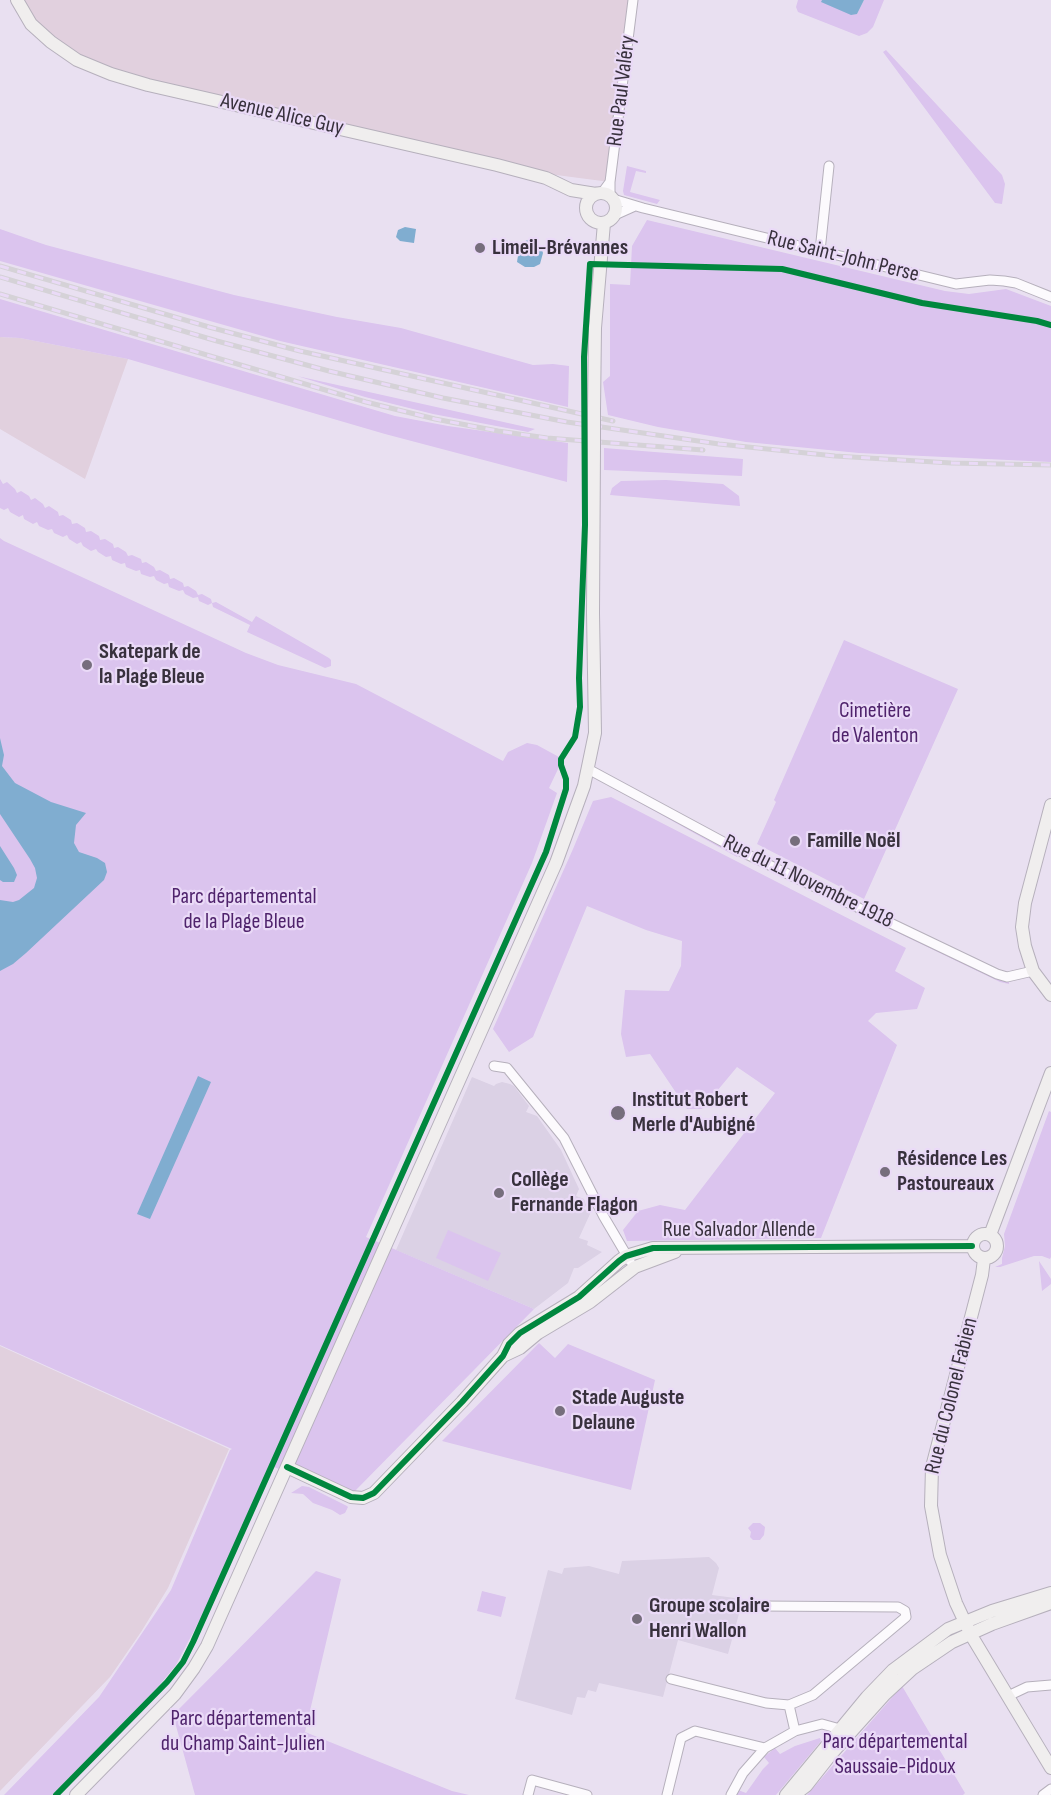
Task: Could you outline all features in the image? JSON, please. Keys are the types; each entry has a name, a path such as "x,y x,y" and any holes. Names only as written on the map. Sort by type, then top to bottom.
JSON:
{"main road":[{"name":"Avenue Alice Guy","path":"17,0 31,24 51,42 77,60 111,74 148,85 498,165 546,178 571,190 605,195"},
{"name":"Avenue Alice Guy","path":"571,190 586,207"},
{"path":"605,195 616,206 615,215 612,219 600,223 589,216 586,207 590,198 605,195"},
{"path":"76,1795 176,1694 207,1646 556,863 582,794 596,733 593,614 594,328 600,265 600,223"},
{"path":"1051,805 1025,903 1022,927 1033,971 1051,995"},
{"path":"990,1235 1051,1073"},
{"path":"982,1234 990,1235 996,1241 997,1250 992,1257 984,1259 975,1255 972,1246 975,1239 982,1234"},
{"name":"Rue Salvador Allende","path":"287,1467 351,1497 363,1498 374,1493 462,1402 520,1333 579,1297 606,1271 627,1256 653,1248 972,1246"},
{"name":"Rue Salvador Allende","path":"503,1356 520,1348 538,1333 590,1302 635,1267 685,1249"},
{"name":"Rue du Colonel Fabien","path":"984,1259 982,1275 933,1463 931,1506 940,1555 956,1604 971,1635 1051,1768"},
{"path":"794,1795 806,1786 867,1697 893,1670 948,1629 992,1611 1051,1593"},
{"path":"786,1795 841,1736 912,1669 949,1643 992,1624 1051,1603"}],"street":[{"name":"Rue Paul Valéry","path":"605,195 610,182 633,0"},
{"path":"820,251 829,166"},
{"name":"Rue Saint-John Perse","path":"605,195 635,206 956,284 990,280 1004,281 1016,283 1051,297"},
{"path":"615,215 635,206"},
{"name":"Rue du 11 Novembre 1918","path":"588,769 742,852 997,974 1006,977 1033,971"},
{"path":"494,1066 507,1068 564,1138 587,1185 635,1267"},
{"path":"671,1679 766,1703 789,1704 813,1695 906,1617 905,1611 898,1607 761,1606"},
{"path":"1008,1696 1027,1687 1051,1685"},
{"path":"789,1704 795,1731"},
{"path":"730,1795 743,1773 765,1748 795,1731 822,1724 841,1736"},
{"path":"667,1795 681,1738 694,1731 765,1748"},
{"path":"528,1795 532,1780 586,1795"},
{"path":"1043,1795 1051,1789"}],"shaded area":[{"path":"17,0 630,0 610,182 510,169 232,102 77,60 43,35"},
{"path":"0,337 20,338 128,359 85,479 0,429"},
{"name":"Collège Fernande Flagon","path":"472,1077 494,1086 502,1082 514,1086 529,1106 526,1112 537,1116 561,1150 579,1189 576,1196 584,1199 586,1205 584,1209 589,1211 590,1214 579,1238 588,1241 587,1245 602,1252 578,1268 574,1268 568,1283 534,1309 396,1250"},
{"path":"0,1346 229,1449 168,1588 141,1632 110,1677 0,1791"},
{"name":"Groupe scolaire Henri Wallon","path":"709,1557 719,1568 712,1595 743,1599 728,1654 678,1640 663,1697 599,1683 596,1692 588,1690 585,1698 577,1697 572,1715 515,1699 548,1570 562,1574 564,1568 589,1566 619,1574 622,1561"}],"green space":[{"path":"798,0 822,0 822,2 857,14 864,0 884,0 873,27 867,33 859,36 798,12 796,7"},
{"path":"886,50 1002,175 1005,184 1002,204 995,203 883,52"},
{"path":"627,166 646,171 646,173 636,171 630,192 660,200 657,204 624,195"},
{"path":"647,220 945,291 969,294 1006,289 1051,306 1051,462 859,453 746,442 658,427 608,415 603,382 610,376 610,284 630,285 632,246"},
{"path":"0,229 46,245 234,295 401,328 533,365 569,366 568,407 280,341 0,261"},
{"path":"0,299 395,416 568,443 567,482 385,434 128,359 20,338 0,337"},
{"path":"297,376 535,429 528,432 433,414 365,397"},
{"path":"604,448 743,459 742,476 604,470"},
{"path":"0,479 3,484 7,482 17,493 21,491 31,500 35,498 45,508 49,506 58,512 59,516 63,515 71,520 72,524 77,523 85,528 86,532 91,531 99,536 100,540 105,539 113,544 114,548 118,547 126,552 128,556 132,555 141,559 142,563 146,562 156,571 160,570 169,575 170,579 174,578 183,583 184,587 188,586 198,595 202,594 211,599 212,603 208,605 199,601 198,597 193,598 185,594 183,590 179,591 169,587 168,583 164,584 156,580 154,576 141,574 140,570 136,571 126,567 125,563 121,564 112,560 111,556 106,557 96,549 91,551 81,542 77,544 67,535 63,537 54,533 52,529 48,530 39,526 37,522 33,524 24,519 23,515 19,517 10,512 8,508 4,510 0,508"},
{"path":"666,480 723,484 739,496 740,506 610,495 612,488 621,481"},
{"name":"Parc départemental de la Plage Bleue","path":"0,538 246,653 278,665 356,684 503,761 508,752 527,743 537,745 559,757 559,767 549,788 557,793 532,863 366,1237 534,1309 354,1492 307,1480 269,1465 207,1606 176,1665 158,1687 52,1795 4,1795 99,1697 171,1590 232,1449 0,1345"},
{"path":"216,602 252,622 256,616 329,658 331,666 325,668 247,632 250,625 213,607 212,603"},
{"name":"Cimetière de Valenton","path":"844,640 958,689 864,899 757,844"},
{"path":"616,786 739,853 737,857 615,789"},
{"path":"611,797 906,948 895,971 925,988 917,1009 876,1013 868,1021 897,1045 821,1238 627,1241 623,1230 638,1211 660,1205 685,1210 775,1093 737,1067 702,1109 687,1109 650,1054 626,1057 621,1034 625,990 669,991 681,966 682,941 646,930 587,906 533,1037 509,1052 493,1029 593,801"},
{"path":"837,900 1009,980 1009,984 1000,982 836,903"},
{"path":"1049,1111 1051,1112 1051,1257 1050,1259 1034,1256 995,1267 1002,1264 1004,1234"},
{"path":"448,1230 501,1253 488,1281 436,1258"},
{"path":"1039,1261 1051,1279 1051,1284 1042,1291"},
{"name":"Stade Auguste Delaune","path":"539,1343 555,1358 568,1344 655,1380 631,1490 442,1441"},
{"path":"302,1486 309,1487 347,1506 345,1513 340,1515 313,1503 303,1494 291,1493"},
{"path":"753,1523 760,1523 765,1527 764,1535 760,1540 753,1540 750,1537 751,1532 748,1528"},
{"name":"Parc départemental du Champ Saint-Julien","path":"316,1571 341,1579 305,1732 452,1791 469,1795 195,1795 173,1715"},
{"path":"482,1591 506,1597 501,1617 477,1611"},
{"name":"Parc départemental Saussaie-Pidoux","path":"902,1686 965,1793 963,1795 807,1795"},
{"path":"820,1738 821,1741 776,1795 735,1795 738,1790 746,1793 769,1763 764,1757 775,1748 780,1754 795,1746"}],"water":[{"path":"822,0 864,0 857,14 851,15 821,2"},
{"path":"405,227 416,229 414,243 400,241 396,237 398,230"},
{"path":"528,240 541,247 543,253 540,264 534,267 525,267 517,262 520,243"},
{"path":"0,738 4,755 2,766 15,783 51,802 86,813 76,825 74,843 79,852 105,863 107,872 104,880 26,953 0,971 0,900 13,902 19,900 34,888 37,878 30,859 0,814"},
{"path":"0,846 17,875 14,882 0,880"},
{"path":"198,1076 211,1082 150,1219 137,1214"}],"railway":[{"path":"0,266 300,351 613,421"},
{"path":"0,277 217,341 329,371 443,398 567,422 719,444 835,456 951,463 1051,465"},
{"path":"0,294 366,402 435,419 547,438 703,450"}],"cycle path":[{"path":"56,1795 167,1682 183,1662 546,852 566,789 561,759 575,737 580,707 585,525 584,357 590,264 782,269 922,303 1051,325"},
{"path":"287,1467 351,1497 363,1498 374,1493 462,1402 520,1333 579,1297 626,1256 653,1248 972,1246"}],"place":[{"name":"Limeil-Brévannes","path":"480,248"},
{"name":"Skatepark de la Plage Bleue","path":"87,665"},
{"name":"Famille Noël","path":"795,841"},
{"name":"Institut Robert Merle d'Aubigné","path":"618,1113"},
{"name":"Résidence Les Pastoureaux","path":"885,1172"},
{"name":"Collège Fernande Flagon","path":"499,1193"},
{"name":"Stade Auguste Delaune","path":"560,1411"},
{"name":"Groupe scolaire Henri Wallon","path":"637,1619"}]}
